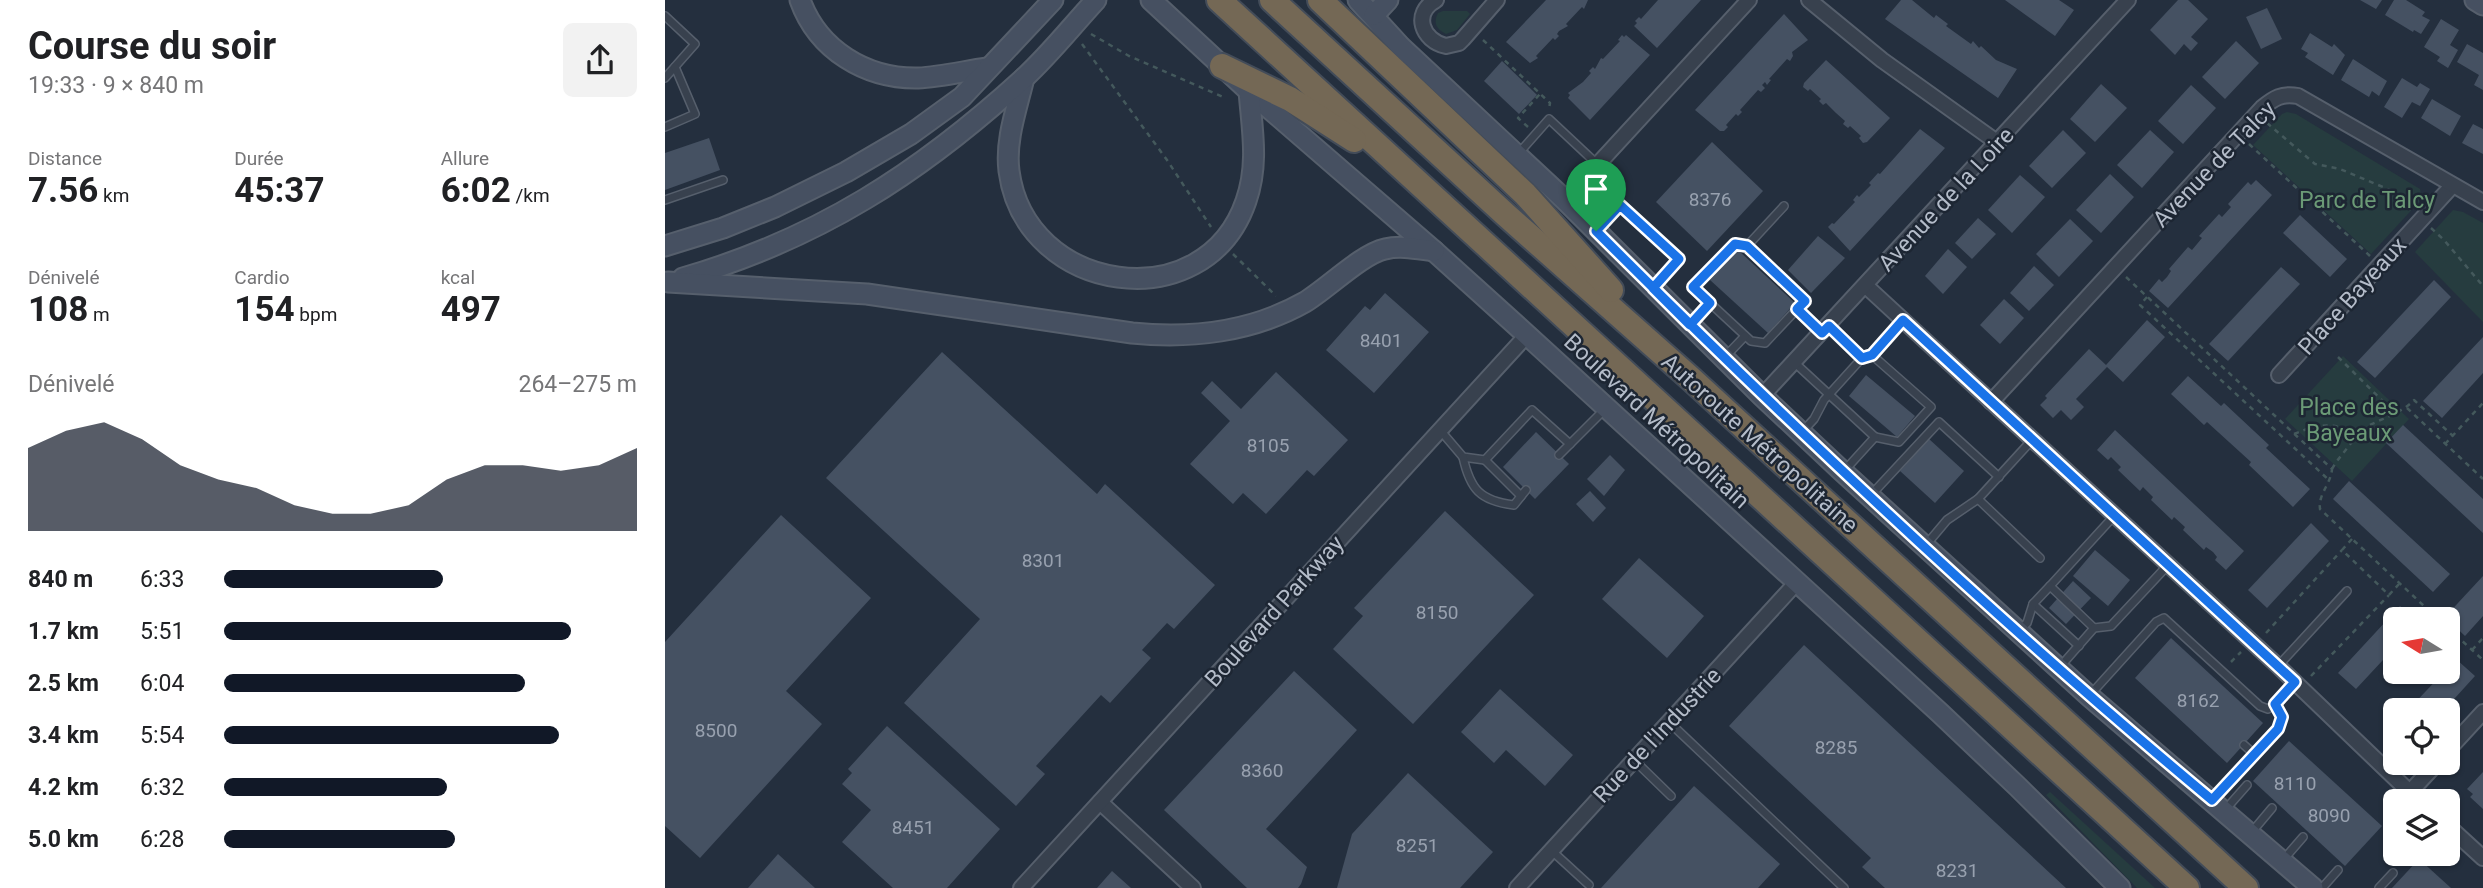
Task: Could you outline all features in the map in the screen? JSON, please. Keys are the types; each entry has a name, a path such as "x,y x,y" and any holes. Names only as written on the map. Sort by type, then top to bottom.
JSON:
{"highway":[{"name":"Autoroute Métropolitaine","path":"1219,0 2187,888"},
{"name":"Autoroute Métropolitaine","path":"1272,0 1506,215 1689,377 2246,888"},
{"path":"1320,0 1525,194 1689,377"},
{"path":"1222,66 1290,99 1411,176"}],"main road":[{"path":"800,0 810,22 828,43 851,61 877,73 918,78 987,68"},
{"path":"665,246 745,220 846,172 911,134 962,97 1053,0"},
{"path":"666,283 766,250 864,201 936,153 1024,78 1096,0"},
{"name":"Boulevard Métropolitain","path":"1151,0 1249,91 1434,251 1797,582 1981,751 2120,888"},
{"path":"1358,0 1401,47 1565,200 1724,359 1870,497 2058,669 2313,888"},
{"path":"1374,15 1388,0"},
{"path":"2475,0 2483,5"},
{"path":"1024,78 1011,130 1009,172 1024,215 1050,248 1085,270 1134,279 1160,276 1186,267 1208,254 1240,214 1253,176 1254,148 1249,91"},
{"path":"666,283 867,294 1172,337 1228,329 1277,315 1304,302 1337,281 1359,262 1385,249 1434,251"}],"street":[{"path":"1436,0 1422,15 1423,28 1430,38 1446,46 1459,43 1497,0"},
{"path":"1565,200 1749,0"},
{"path":"1809,0 1882,60 1998,143"},
{"name":"Avenue de la Loire","path":"1762,396 1998,143 2125,1"},
{"name":"Avenue de Talcy","path":"1991,402 2274,98 2287,94 2298,96 2483,202"},
{"name":"Place Bayeaux","path":"2279,375 2452,186"},
{"path":"1866,286 2278,666 2407,789"},
{"name":"Boulevard Parkway","path":"1021,888 1527,335"},
{"name":"Rue de l'Industrie","path":"1517,888 1797,582"},
{"path":"2460,737 2483,712"},
{"path":"1100,802 1193,888"},
{"path":"2460,837 2483,858"}],"lane":[{"path":"665,16 695,44 665,78"},
{"path":"665,127 695,114 675,67"},
{"path":"1517,154 1549,120 1597,164"},
{"path":"665,200 723,180"},
{"path":"1596,231 1620,205 1679,259 1653,288"},
{"path":"1747,246 1784,205"},
{"path":"1735,244 1747,246 1805,301 1765,343 1751,341 1710,303 1693,287 1735,244"},
{"path":"1690,325 1710,303"},
{"path":"1797,309 1862,358"},
{"path":"1802,432 1829,395 1862,358 1872,355 1903,320"},
{"path":"1724,359 1745,336"},
{"path":"1795,363 1875,437 1899,442 1931,407 1872,355"},
{"path":"1559,455 1607,408"},
{"path":"1485,460 1532,410 1570,444"},
{"path":"1870,497 1939,422 1999,477"},
{"path":"1440,430 1462,457 1468,481 1493,503 1514,505 1524,493 1485,460 1462,457"},
{"path":"1843,471 1875,437"},
{"path":"1924,546 1947,520 1978,499 2032,440"},
{"path":"1978,499 2040,558"},
{"path":"2018,632 2027,623 2033,604 2114,516"},
{"path":"2058,669 2094,628 2111,625 2168,565"},
{"path":"2050,586 2094,628"},
{"path":"2278,666 2347,591"},
{"path":"2033,604 2079,646"},
{"path":"2089,696 2156,622 2164,618 2260,706 2268,709 2297,685"},
{"path":"2219,805 2253,753 2280,725 2281,714 2275,704"},
{"path":"1669,722 1839,886"},
{"path":"2244,745 2253,753"},
{"path":"1634,760 1671,796"},
{"path":"2219,805 2248,785"},
{"path":"2251,833 2272,808"},
{"path":"2282,860 2304,837"},
{"path":"1551,851 1589,885"},
{"path":"2322,888 2338,870"},
{"path":"2379,888 2393,873"}],"path":[{"path":"1088,33 1129,56 1223,97"},
{"path":"1483,40 1550,103"},
{"path":"1080,41 1167,160 1221,241 1280,300"},
{"path":"1518,118 1540,94"},
{"path":"2257,114 2315,164 2340,169 2390,190 2444,240 2483,286"},
{"path":"2238,134 2379,267"},
{"path":"2115,267 2332,470"},
{"path":"2147,297 2140,304 2330,481"},
{"path":"2339,357 2395,412"},
{"path":"2425,607 2321,509 2321,497 2337,460 2351,446 2358,431 2373,421 2407,408 2414,400 2453,436"},
{"path":"2445,444 2483,403"},
{"path":"2407,408 2483,479"},
{"path":"2294,434 2316,425 2336,425 2358,431"},
{"path":"2255,645 2352,539"},
{"path":"2342,550 2389,595"},
{"path":"2297,685 2400,584"},
{"path":"2472,650 2483,638"},
{"path":"2461,640 2483,660"},
{"path":"2228,665 2241,652"}],"green space":[{"path":"1467,11 1470,14 1457,30 1446,34 1436,23 1438,13"},
{"name":"Parc de Talcy","path":"2287,112 2296,114 2420,189 2419,202 2371,254 2253,145"},
{"name":"Parc de Talcy","path":"2453,210 2463,212 2483,223 2483,322 2415,252"},
{"name":"Place des Bayeaux","path":"2343,356 2409,419 2352,481 2285,419"},
{"path":"2050,792 2155,888 2137,888 2046,795"}],"building":[{"path":"1546,0 1588,0 1584,9 1582,7 1566,24 1568,26 1559,31 1559,36 1555,40 1553,38 1536,56 1538,58 1530,63 1506,42"},
{"path":"1658,0 1701,0 1657,48 1634,26 1637,23 1635,21 1639,17 1641,19"},
{"path":"1901,0 1912,0 1934,18 1936,15 1971,44 1973,41 1996,60 2017,69 1998,98 1885,19"},
{"path":"2005,0 2059,0 2074,10 2055,36"},
{"path":"2178,0 2188,0 2208,19 2191,37 2198,43 2191,51 2184,44 2175,55 2150,30"},
{"path":"2360,0 2382,0 2376,9"},
{"path":"2394,0 2406,0 2425,12 2422,16 2430,20 2421,34 2385,15"},
{"path":"2267,8 2282,39 2261,49 2246,17"},
{"path":"1784,14 1808,40 1792,52 1790,61 1787,59 1767,85 1765,82 1762,85 1765,88 1761,92 1758,90 1740,110 1742,112 1738,116 1736,114 1724,131 1720,131 1695,110"},
{"path":"2441,19 2459,30 2450,45 2458,50 2448,68 2437,61 2440,57 2424,47"},
{"path":"2310,33 2332,47 2334,44 2345,55 2333,75 2305,57 2308,53 2301,49"},
{"path":"1622,35 1626,35 1650,55 1590,120 1568,98 1568,93 1583,82 1591,73 1589,71 1593,67 1595,69 1601,58 1620,41 1618,40"},
{"path":"2236,41 2259,63 2225,99 2202,77"},
{"path":"2467,44 2483,53 2483,90 2474,85 2479,75 2457,62"},
{"path":"2353,59 2387,81 2379,96 2372,91 2369,97 2341,80"},
{"path":"1826,60 1890,118 1867,142 1863,143 1859,138 1861,136 1850,126 1848,128 1843,124 1845,121 1826,103 1823,105 1819,101 1821,99 1810,89 1808,91 1803,87"},
{"path":"1502,61 1537,95 1519,114 1484,81"},
{"path":"2402,78 2417,87 2420,83 2430,89 2420,106 2412,102 2402,118 2384,107"},
{"path":"2101,84 2127,108 2095,142 2070,119"},
{"path":"2191,85 2216,108 2183,144 2158,121"},
{"path":"2432,99 2461,116 2450,136 2421,118"},
{"path":"2473,124 2483,129 2483,154 2462,143"},
{"path":"1920,129 1945,148 1850,251 1828,227 1855,202 1853,200 1857,195 1859,197 1871,185 1869,183"},
{"path":"2063,130 2086,153 2052,188 2029,166"},
{"path":"2150,130 2174,152 2142,188 2117,165"},
{"path":"709,138 720,170 665,190 665,153"},
{"path":"1712,142 1763,191 1707,251 1656,202"},
{"path":"2110,174 2134,197 2101,233 2076,210"},
{"path":"2020,175 2045,197 2012,233 1988,210"},
{"path":"2256,180 2272,195 2168,308 2149,291 2159,279 2162,282 2167,277 2171,271 2169,269 2188,247 2192,250 2202,238 2199,236 2219,214 2222,217 2231,207 2228,204 2248,182 2251,185"},
{"path":"2300,215 2347,259 2330,277 2283,233"},
{"path":"1978,218 1996,234 1972,259 1955,243"},
{"path":"2070,219 2093,241 2059,277 2036,254"},
{"path":"1818,236 1845,258 1811,293 1788,270"},
{"path":"1948,249 1967,267 1943,294 1925,276"},
{"path":"1738,250 1795,303 1768,333 1710,280"},
{"path":"2034,266 2054,285 2029,311 2010,293"},
{"path":"2281,267 2300,284 2228,361 2209,344"},
{"path":"2434,280 2451,297 2375,378 2357,362"},
{"path":"1385,293 1429,332 1374,393 1326,350 1365,306 1370,310"},
{"path":"2004,299 2024,318 2000,344 1980,325"},
{"path":"2147,320 2165,337 2123,382 2107,367 2076,399 2084,407 2071,420 2061,410 2053,418 2040,405 2047,398 2045,396 2089,349 2106,365"},
{"path":"2483,337 2483,373 2442,418 2423,401"},
{"path":"942,352 1097,494 1105,484 1215,585 1174,629 1167,623 1142,650 1151,658 1110,703 1101,695 1036,766 1045,774 1016,806 904,703 980,619 826,478"},
{"path":"1276,372 1348,440 1314,476 1307,470 1266,514 1243,493 1233,504 1190,464 1230,421 1201,393 1212,381 1241,409"},
{"path":"1866,375 1915,416 1897,437 1849,396"},
{"path":"2188,376 2221,406 2224,403 2269,445 2266,448 2310,489 2293,507 2249,465 2251,462 2207,422 2204,425 2171,394"},
{"path":"2403,425 2483,499 2483,533 2386,443"},
{"path":"2115,430 2244,551 2226,570 2215,560 2217,557 2213,552 2206,547 2204,550 2183,530 2185,527 2174,517 2172,520 2151,500 2153,497 2143,487 2140,491 2118,470 2121,467 2111,457 2108,460 2097,450"},
{"path":"1536,432 1569,464 1535,499 1503,467"},
{"path":"1929,439 1964,471 1935,503 1900,471"},
{"path":"1610,455 1625,470 1604,496 1587,479"},
{"path":"2349,481 2450,574 2433,592 2333,499"},
{"path":"1590,491 1606,508 1593,522 1576,504"},
{"path":"1445,511 1534,595 1413,724 1333,649 1363,616 1354,608"},
{"path":"781,515 871,598 786,691 822,724 700,858 665,826 665,642"},
{"path":"2311,523 2329,541 2267,608 2248,590"},
{"path":"2095,550 2130,580 2108,606 2073,576"},
{"path":"1639,558 1704,616 1667,658 1602,599"},
{"path":"2483,576 2483,616 2465,636 2461,632 2461,607 2454,607"},
{"path":"2073,581 2091,598 2066,624 2049,608"},
{"path":"2383,624 2383,660 2356,689 2338,673"},
{"path":"2171,638 2263,723 2227,763 2135,678"},
{"path":"1804,645 2066,888 1885,888 1862,867 1871,858 1729,726"},
{"path":"2461,663 2475,676 2455,698 2419,698 2433,684 2461,684"},
{"path":"1294,671 1357,730 1266,829 1307,867 1301,884 1298,888 1247,888 1164,810"},
{"path":"1500,689 1573,755 1545,786 1506,750 1494,763 1461,732"},
{"path":"887,726 1000,829 947,888 893,888 842,842 871,810 842,784 852,773 848,769"},
{"path":"2289,741 2382,826 2345,866 2253,781"},
{"path":"2483,772 2483,809 2470,797 2473,794 2467,789"},
{"path":"1408,773 1493,852 1460,888 1337,888 1352,834"},
{"path":"1694,786 1780,864 1758,888 1601,888"},
{"path":"778,854 815,888 748,888"},
{"path":"2412,866 2427,866 2451,888 2392,888"},
{"path":"1112,871 1131,888 1097,888"}],"route":[{"path":"1596,231 1620,205 1679,259 1653,288 1690,325 1710,303 1693,287 1735,244 1747,246 1805,301 1797,309 1822,333 1829,326 1862,358 1872,355 1903,320 2295,682 2275,704 2282,717 2278,729 2212,800 2089,696 1870,497 1762,396 1690,325 1653,288 1596,231"}]}
